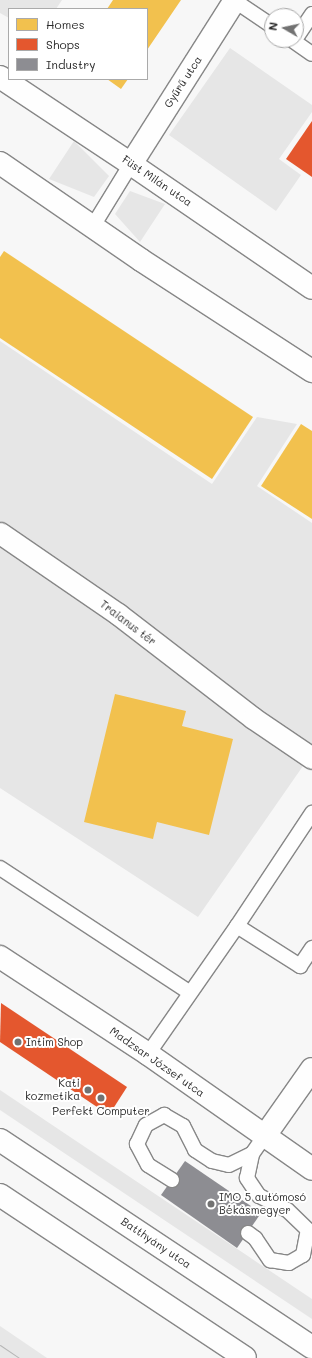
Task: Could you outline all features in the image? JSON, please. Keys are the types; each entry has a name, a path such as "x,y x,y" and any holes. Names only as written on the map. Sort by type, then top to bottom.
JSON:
{"street":[{"name":"Gyűrű utca","path":"131,164 235,0"},
{"name":"Füst Milán utca","path":"0,77 131,164 312,288"},
{"path":"0,163 142,260 312,371"},
{"name":"Traianus tér","path":"0,533 118,614 253,718 312,758"},
{"name":"Madzsar József utca","path":"0,958 148,1054 258,1146 312,1169"},
{"path":"258,1146 312,1069"},
{"name":"Batthyány utca","path":"0,1140 312,1347"},
{"path":"0,1195 245,1358"}],"lane":[{"path":"235,0 264,20"},
{"path":"304,26 312,14"},
{"path":"304,48 312,54"},
{"path":"93,226 131,164"},
{"path":"148,1054 237,926 312,813"},
{"path":"0,868 190,993"},
{"path":"237,926 300,966 312,948"},
{"path":"172,1180 148,1165 136,1144 146,1125 164,1115 183,1126 195,1150 212,1161 229,1165 258,1146"},
{"path":"248,1233 255,1238 270,1260 289,1264 303,1255 308,1230 287,1210 259,1196 247,1178 258,1146"}],"shaded area":[{"path":"0,0 62,0 57,8 8,8 8,17 0,13"},
{"path":"230,48 312,105 312,112 279,159 301,175 276,211 169,135"},
{"path":"74,141 109,176 94,197 49,179"},
{"path":"130,191 165,204 140,242 115,214"},
{"path":"0,341 212,484 257,417 297,424 257,486 312,523 312,753 198,917 0,788"},
{"path":"0,1090 312,1299 312,1319 0,1110"},
{"path":"0,1326 47,1358 0,1358"}],"building: Homes":[{"path":"113,0 181,0 148,49 148,8 108,8"},
{"path":"108,80 127,80 121,89"},
{"path":"4,251 253,417 212,479 0,338 0,257"},
{"path":"301,424 312,431 312,519 261,486"},
{"path":"115,694 186,711 182,726 233,739 209,835 157,822 153,839 84,822"}],"building: Shops":[{"path":"312,121 312,177 286,159"},
{"path":"1,1003 127,1087 109,1115 0,1042"}],"building: Industry":[{"name":"IMO 5 autómosó Békásmegyer","path":"185,1161 261,1213 237,1248 161,1195"}],"tram line":[{"path":"0,1345 19,1358"}],"place":[{"name":"Intim Shop","path":"18,1042"},
{"name":"Kati kozmetika","path":"88,1090"},
{"name":"Perfekt Computer","path":"101,1098"},
{"name":"IMO 5 autómosó Békásmegyer","path":"211,1204"}]}
